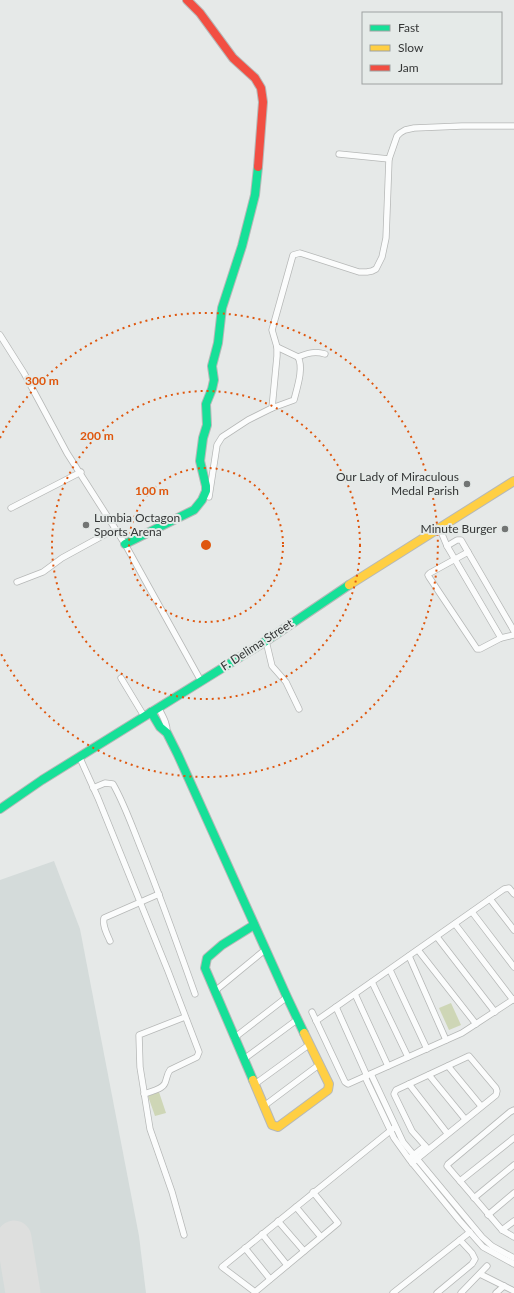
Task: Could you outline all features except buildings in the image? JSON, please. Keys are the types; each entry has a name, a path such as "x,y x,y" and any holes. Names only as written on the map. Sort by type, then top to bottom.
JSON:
{"street":[{"path":"125,544 194,510 202,500 206,491 206,481 200,461 203,438 208,424 206,404 214,380 212,366 213,359 218,343 222,308 242,246 255,195 258,173 263,102 261,88 255,78 233,58 200,13 187,0"},
{"path":"272,408 277,347 272,330 293,255 300,253 359,272 372,271 379,264 382,257 386,238 389,159 397,136 405,130 414,128 514,126"},
{"path":"339,154 389,159"},
{"path":"0,335 24,373 65,448 125,544 201,681"},
{"path":"209,497 217,445 222,437 248,420 272,408 294,400 301,364 298,357 277,347"},
{"path":"298,357 318,352 325,354"},
{"path":"11,508 81,472"},
{"name":"F. Delima Street","path":"0,810 42,780 266,640 439,527 514,482"},
{"path":"439,527 446,546 501,638"},
{"path":"16,582 43,572 62,558 115,529"},
{"path":"446,546 460,539 514,630"},
{"path":"468,552 430,573 428,575 429,577 477,648 480,649 501,638 514,635"},
{"path":"266,640 272,666 286,682 299,709"},
{"path":"121,678 151,712 160,727 167,733 203,808 287,997 329,1084 328,1090 283,1125 278,1127 272,1125 205,968 208,958 222,945 254,925"},
{"path":"80,756 198,1048 199,1055 194,1059 170,1070 163,1087 144,1094"},
{"path":"93,788 105,783 113,784 159,894 195,994"},
{"path":"316,1021 507,887 514,893"},
{"path":"110,940 104,925 104,918 159,894"},
{"path":"490,899 514,930"},
{"path":"472,912 514,967"},
{"path":"312,1012 346,1083 350,1084 446,1040 476,1024 513,1000 455,924"},
{"path":"437,937 495,1012"},
{"path":"215,991 266,950"},
{"path":"418,950 476,1024"},
{"path":"409,956 446,1040"},
{"path":"390,970 427,1048"},
{"path":"372,982 408,1057"},
{"path":"355,994 388,1066"},
{"path":"234,1038 287,997"},
{"path":"336,1007 368,1076 375,1084 393,1128"},
{"path":"184,1235 172,1192 150,1129 140,1067 139,1035 185,1017"},
{"path":"244,1058 298,1019"},
{"path":"255,1084 310,1044"},
{"path":"413,1159 496,1095 496,1088 469,1056 396,1090 394,1094 412,1132 426,1148"},
{"path":"264,1106 320,1064"},
{"path":"448,1066 481,1106"},
{"path":"429,1075 464,1120"},
{"path":"368,1076 369,1087 413,1159 473,1232 491,1249 514,1264"},
{"path":"369,1087 375,1084"},
{"path":"409,1084 447,1133"},
{"path":"514,1110 448,1164 449,1169 502,1230 514,1237"},
{"path":"313,1192 338,1223 255,1292 222,1267 313,1192 393,1128"},
{"path":"460,1181 514,1138"},
{"path":"474,1198 514,1165"},
{"path":"488,1214 514,1193"},
{"path":"296,1206 321,1237"},
{"path":"278,1221 304,1251"},
{"path":"502,1230 514,1221"},
{"path":"393,1293 460,1240 473,1232"},
{"path":"262,1234 287,1265"},
{"path":"437,1293 472,1264 475,1259 472,1252 460,1240"},
{"path":"245,1248 270,1279"},
{"path":"491,1249 514,1258"},
{"path":"461,1293 487,1266"},
{"path":"480,1274 514,1291"},
{"path":"496,1293 504,1286"}],"shaded area":[{"path":"54,861 80,929 139,1236 146,1293 0,1293 0,880"}],"green space":[{"path":"451,1003 461,1025 449,1030 439,1008"},
{"path":"159,1092 166,1113 155,1116 148,1096"}],"runway":[{"path":"14,1238 23,1293"}],"traffic: fast":[{"path":"125,544 194,510 202,500 206,491 200,461 203,438 207,425 206,404 214,380 212,366 218,343 222,308 242,246 255,195 258,167"},
{"path":"0,809 42,780 266,641 349,585"},
{"path":"151,712 160,727 167,733 178,755 304,1033"},
{"path":"253,1080 205,968 207,958 222,945 254,925"}],"traffic: slow":[{"path":"349,585 514,481"},
{"path":"253,1080 272,1125 278,1127 328,1090 329,1084 304,1033"}],"traffic: jam":[{"path":"187,0 200,13 233,58 255,78 261,88 263,102 258,167"}],"place":[{"name":"Our Lady of Miraculous Medal Parish","path":"467,484"},
{"name":"Lumbia Octagon Sports Arena","path":"86,525"},
{"name":"Minute Burger","path":"505,529"}]}
